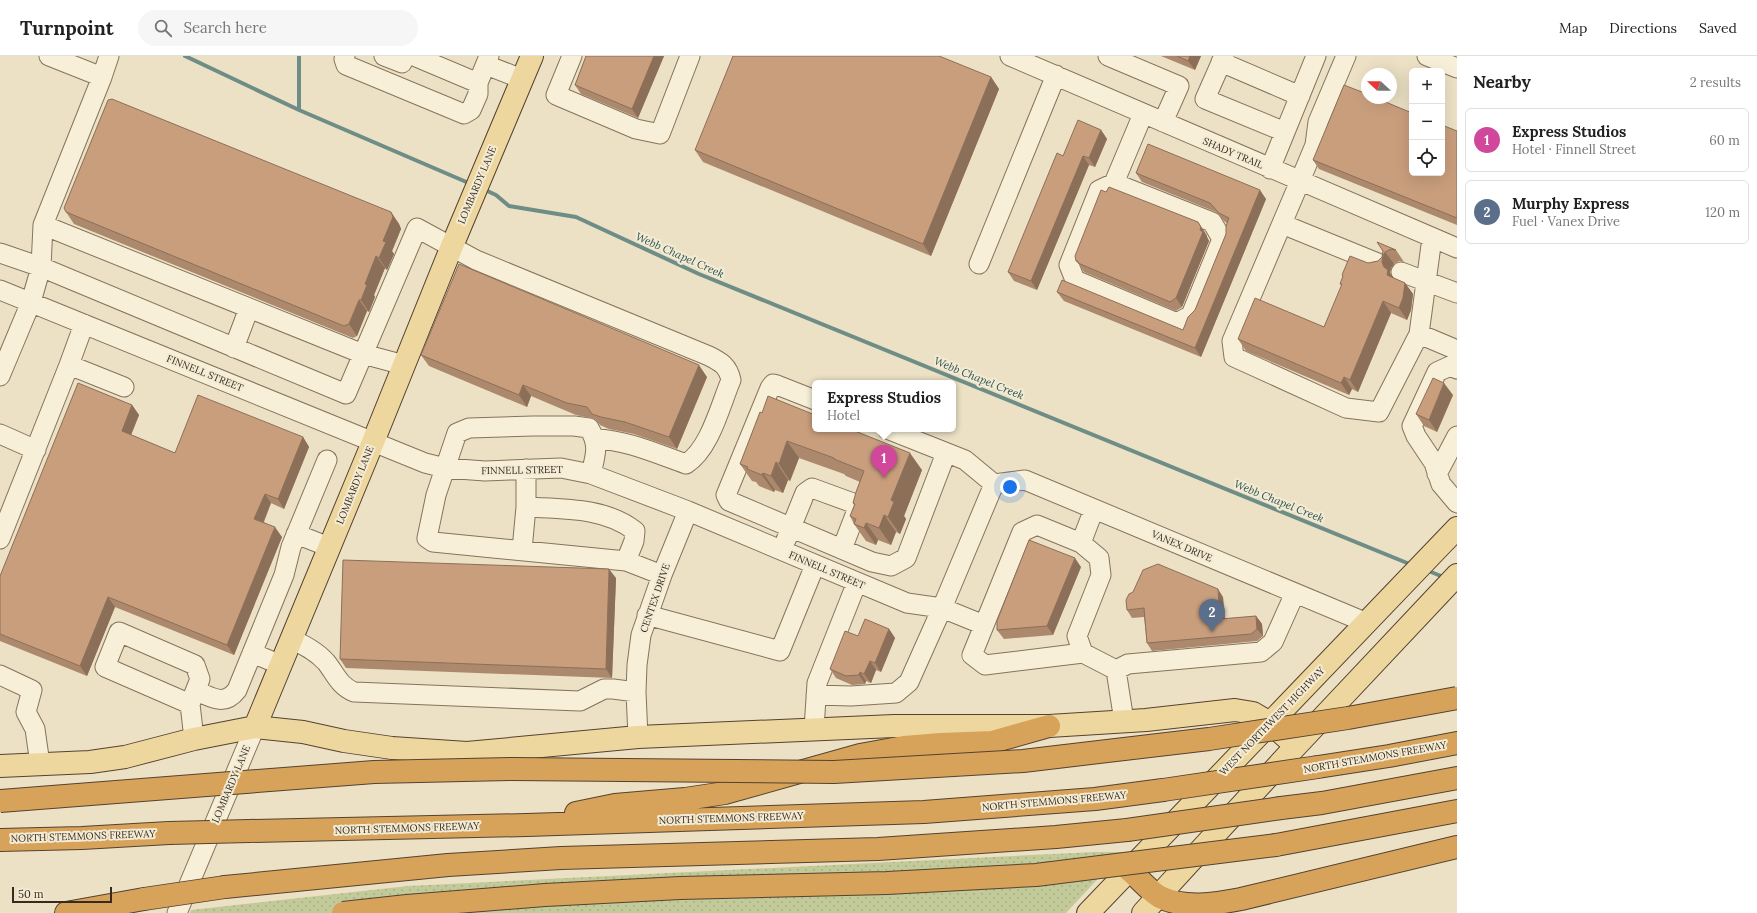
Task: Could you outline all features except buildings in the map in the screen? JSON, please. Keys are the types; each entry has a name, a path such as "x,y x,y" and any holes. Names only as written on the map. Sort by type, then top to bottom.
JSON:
{"highway":[{"path":"0,801 374,772 512,769 834,772 1023,761 1209,740 1348,718 1457,698"},
{"path":"526,825 615,805 685,799 725,793 860,756 904,747 992,742 1049,726"},
{"name":"NORTH STEMMONS FREEWAY","path":"0,840 82,838 170,832 526,825 924,812 1058,802 1163,790 1389,756 1457,743"},
{"path":"66,913 144,899 225,887 456,864 561,858 878,849 1056,837 1127,830 1322,803 1457,778"},
{"path":"343,913 407,906 545,895 680,888 887,883 1036,875 1276,845 1457,811"},
{"path":"1129,870 1160,897 1190,904 1212,904 1234,901 1457,847"}],"main road":[{"name":"LOMBARDY LANE","path":"255,727 373,442 462,220 532,56"},
{"name":"WEST NORTHWEST HIGHWAY","path":"1088,913 1389,601 1453,532"},
{"path":"1143,913 1160,897 1296,746 1457,575"},
{"path":"270,691 277,708 287,722 303,732"},
{"path":"0,766 90,762 125,757 194,739 255,727 303,732 344,741 392,748 467,753 638,737 894,726 1049,726 1124,721 1235,710 1253,713 1270,723 1296,746"}],"street":[{"path":"0,376 31,302 41,268 43,225 105,66 49,56"},
{"path":"345,56 344,59 346,65 464,114 472,110 478,94 478,83 487,60 522,79"},
{"path":"384,56 402,63 404,56"},
{"path":"414,56 478,83"},
{"path":"572,56 556,95 636,129 660,134 690,56"},
{"name":"SHADY TRAIL","path":"1010,56 1050,67 1144,114 1457,248"},
{"path":"1108,56 1179,86 1163,122"},
{"path":"1346,56 1318,122 1315,145 1232,341 1234,357 1346,408 1379,412 1420,334 1432,238"},
{"path":"1427,56 1457,68"},
{"path":"1270,169 1300,96 1314,57"},
{"path":"1285,132 1205,99 1222,59 1300,96"},
{"path":"979,264 1050,67"},
{"path":"1114,183 1212,222 1222,239 1191,315 1177,323 1075,280 1069,265 1098,190 1114,183 1144,114"},
{"path":"1282,224 1380,264"},
{"path":"43,225 363,354 404,365"},
{"path":"0,253 41,268 346,394 417,228 476,260 709,356 723,363 729,371 730,380 706,441 696,458 686,464 629,444 610,439 596,439"},
{"path":"1401,272 1457,294"},
{"name":"FINNELL STREET","path":"0,290 425,463 446,468 485,471 561,468 591,474 688,511 907,603 942,608 984,625"},
{"path":"234,348 249,308"},
{"path":"0,539 84,324"},
{"path":"1420,334 1457,350"},
{"path":"69,365 124,387"},
{"path":"1457,369 1450,366 1437,372 1412,426 1416,436 1434,463 1441,484 1457,503"},
{"path":"812,399 773,384 770,388 726,495 728,501 872,562 891,566 906,558 946,453"},
{"path":"591,474 596,453 596,439 589,428 574,426 469,428 457,433 436,495 427,538 434,542 626,560 662,575"},
{"path":"816,695 851,696 896,692 909,682 994,484 965,460 894,432"},
{"path":"0,434 36,450"},
{"path":"1437,474 1457,436"},
{"path":"194,739 193,697 200,679 195,665 120,632 106,667 193,697 221,700 232,697 237,690 284,575 291,547 327,460"},
{"path":"522,550 526,507 526,469"},
{"name":"VANEX DRIVE","path":"994,484 1025,480 1367,623"},
{"path":"782,551 805,493 812,488 853,503 857,510 842,549"},
{"path":"526,507 580,510 625,523 635,531 634,541 626,560"},
{"path":"1081,542 1094,509"},
{"name":"CENTEX DRIVE","path":"638,737 636,692 637,664 641,635 662,575 688,511"},
{"path":"1083,653 1077,636 1101,575 1100,558 1081,542 1037,524 1022,532 972,655 985,665 1083,653 1116,670"},
{"path":"296,534 330,547"},
{"path":"647,615 780,651 815,565"},
{"path":"814,729 817,683 857,582"},
{"path":"1116,670 1128,664 1261,652 1273,642 1295,593"},
{"path":"291,639 308,647 317,654 326,663 340,682 347,689 354,692 580,701 604,689 636,692"},
{"path":"252,653 281,665"},
{"path":"1116,670 1124,721"},
{"path":"0,675 32,690 26,712 35,729 40,764"},
{"name":"LOMBARDY LANE","path":"177,913 255,727"}],"green space":[{"path":"1094,852 1123,852 1066,913 190,913 191,910 408,886"}],"waterway":[{"path":"185,56 299,110 471,184"},
{"path":"299,56 299,110"},
{"name":"Webb Chapel Creek","path":"483,189 496,195 509,206 576,217 699,274 1412,565"},
{"name":"Webb Chapel Creek","path":"1426,570 1446,578"}],"place":[{"name":"Express Studios","path":"884,478"},
{"name":"Murphy Express","path":"1212,632"}]}
